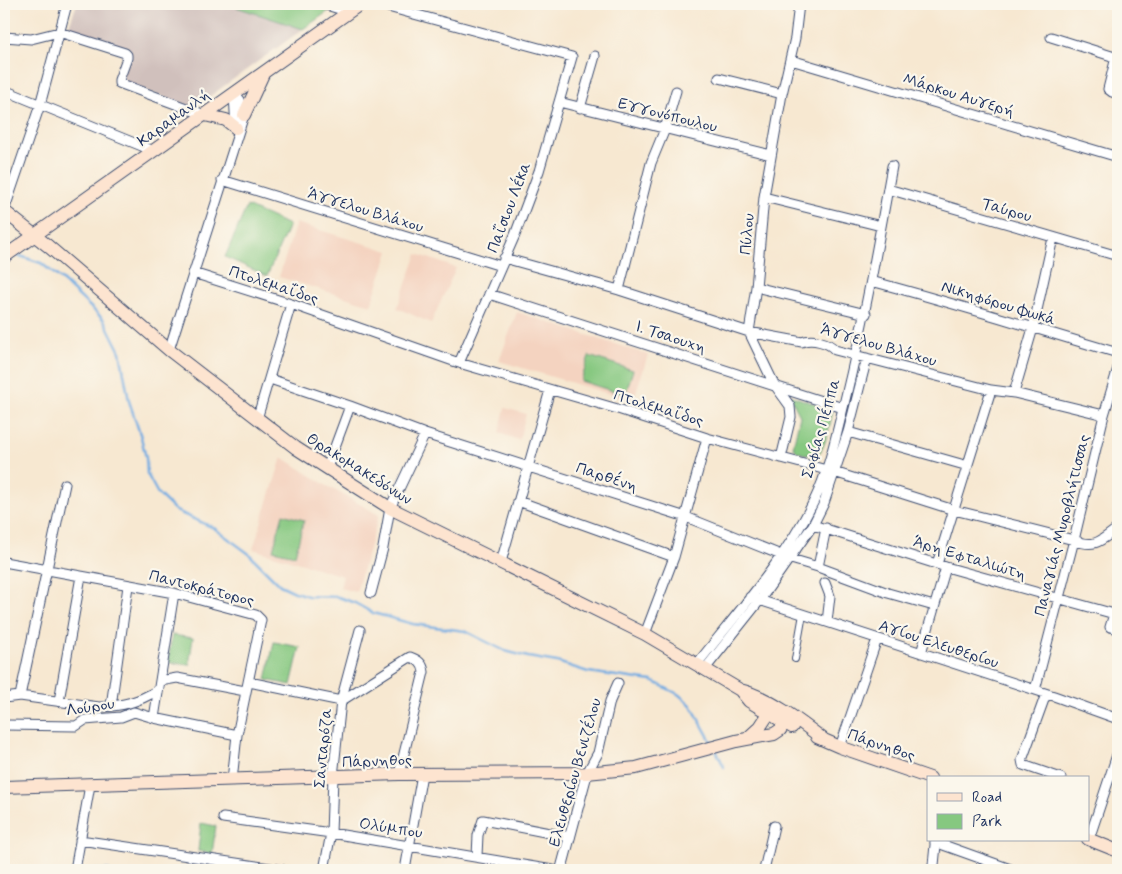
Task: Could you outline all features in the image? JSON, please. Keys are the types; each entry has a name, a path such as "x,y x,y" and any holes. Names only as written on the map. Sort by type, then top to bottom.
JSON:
{"main road":[{"name":"Καραμανλή","path":"8,254 360,4"},
{"path":"244,115 264,72"},
{"path":"205,115 226,120 236,132"},
{"name":"Θρακομακεδόνων","path":"4,211 169,350 296,448 390,508 645,634 740,690 749,701 771,710"},
{"path":"748,738 760,727 771,710"},
{"name":"Πάρνηθος","path":"771,710 840,747 927,777"},
{"name":"Πάρνηθος","path":"4,787 399,774 587,773 636,768 748,738 774,734 780,730 788,719"},
{"path":"1090,839 1118,851"}],"street":[{"path":"4,211 40,105 67,4"},
{"path":"323,4 348,12"},
{"name":"Παΐσιου Λέκα","path":"377,4 572,57 538,171 503,262 459,363"},
{"name":"Πύλου","path":"749,332 756,287 764,196 782,94 791,60 799,4"},
{"path":"4,37 31,39 59,32 127,55 119,80 122,85 205,115"},
{"path":"1051,37 1117,57 1108,89 1118,94"},
{"path":"580,108 595,56"},
{"name":"Μάρκου Αυγερή","path":"791,60 1118,157"},
{"path":"720,78 782,94"},
{"path":"4,90 154,151"},
{"path":"619,290 651,163 665,129 676,91"},
{"path":"169,350 236,132 244,115 240,100 234,93"},
{"path":"234,93 236,132"},
{"name":"Εγγονόπουλου","path":"559,102 771,155"},
{"name":"Σοφίας Πέππα","path":"701,666 760,600 791,559 813,525 824,503 843,408 866,314 892,166"},
{"name":"Άγγελου Βλάχου","path":"222,180 503,262 619,290 749,332 802,342 810,340 829,345 835,350 991,390 1104,415"},
{"name":"Ταύρου","path":"888,189 1118,256"},
{"path":"764,196 881,226"},
{"path":"1014,394 1033,328 1053,238"},
{"name":"Πτολεμαΐδος","path":"193,273 291,304 459,363 707,438 830,471 954,510 1084,544 1102,541 1118,528"},
{"name":"Νικηφόρου Φωκά","path":"871,281 952,302 1118,353"},
{"path":"756,287 866,314"},
{"name":"Ι. Τσαουχη","path":"489,294 774,384 843,408"},
{"path":"257,419 291,304"},
{"path":"749,332 774,384 790,406 791,412 781,458"},
{"name":"Σοφίας Πέππα","path":"701,666 781,555 815,499 848,432 867,358"},
{"name":"Παναγιάς Μυροβλήτισσας","path":"1035,690 1104,415 1118,368"},
{"name":"Παρθένη","path":"270,379 425,434 686,517 791,559 888,593 934,606"},
{"path":"501,562 550,390"},
{"path":"921,653 934,606 954,510 991,390"},
{"path":"327,468 350,406"},
{"path":"848,432 968,466"},
{"path":"370,593 390,508 425,434"},
{"path":"645,634 674,557 707,438"},
{"path":"20,696 65,484"},
{"path":"518,501 674,557"},
{"name":"Άρη Εφταλιώτη","path":"813,525 942,565 1116,614"},
{"path":"818,567 826,528"},
{"name":"Παντοκράτορος","path":"4,562 174,593 256,615 260,620 237,736 232,780"},
{"path":"58,701 81,576"},
{"path":"826,583 830,596 827,622"},
{"path":"111,706 128,586"},
{"path":"154,718 174,593"},
{"name":"Αγίου Ελευθερίου","path":"750,597 1118,719"},
{"path":"795,659 803,614"},
{"path":"1116,614 1110,627 1118,629"},
{"name":"Σανταρόζα","path":"324,870 331,833 333,777 341,701 360,630"},
{"path":"840,747 877,639"},
{"path":"249,682 341,701 410,657 418,660 424,666 424,672 399,774"},
{"path":"160,681 177,678 245,691"},
{"name":"Ελευθερίου Βενιζέλου","path":"561,870 587,773 598,752 610,701 618,683"},
{"path":"4,698 20,696 111,706 138,702 158,690"},
{"path":"1046,694 1022,760 1023,765 1055,776"},
{"name":"Λούρου","path":"4,725 76,726 85,720 121,717 134,712 237,736"},
{"path":"1090,836 1118,752"},
{"path":"405,870 422,774"},
{"path":"74,870 90,785"},
{"name":"Ολύμπου","path":"223,818 409,845 553,870"},
{"path":"477,856 478,835 483,820 570,837"},
{"path":"764,870 774,826"},
{"path":"80,840 283,870"},
{"path":"933,870 936,842"},
{"path":"939,842 1014,870"}],"shaded area":[{"path":"77,4 227,4 303,29 195,107 120,82 131,52 67,31"},
{"path":"296,223 389,251 371,305 279,277"},
{"path":"417,254 456,268 431,323 397,308"},
{"path":"517,312 648,355 633,401 499,361"},
{"path":"505,408 526,414 519,440 499,433"},
{"path":"282,457 327,486 379,515 356,592 340,588 343,576 253,549"}],"green space":[{"path":"227,4 339,4 303,29"},
{"path":"247,206 289,225 267,276 225,257"},
{"path":"589,356 633,370 625,395 581,381"},
{"path":"789,395 833,410 825,442 816,457 797,452 793,447 800,416"},
{"path":"283,514 304,520 295,555 273,550"},
{"path":"172,635 193,638 189,665 168,662"},
{"path":"274,642 300,647 291,685 266,680"},
{"path":"201,823 216,826 212,854 198,851"}],"waterway":[{"path":"14,254 41,263 104,320 120,352 129,401 146,458 147,474 158,494 176,511 214,528 248,553 280,585 308,596 338,597 355,603 373,613 413,624 465,631 505,651 528,657 557,662 588,672 652,681 678,694 691,705 712,743"},
{"path":"716,750 724,767"},
{"path":"4,868 16,870"},
{"path":"86,870 109,870"}]}
